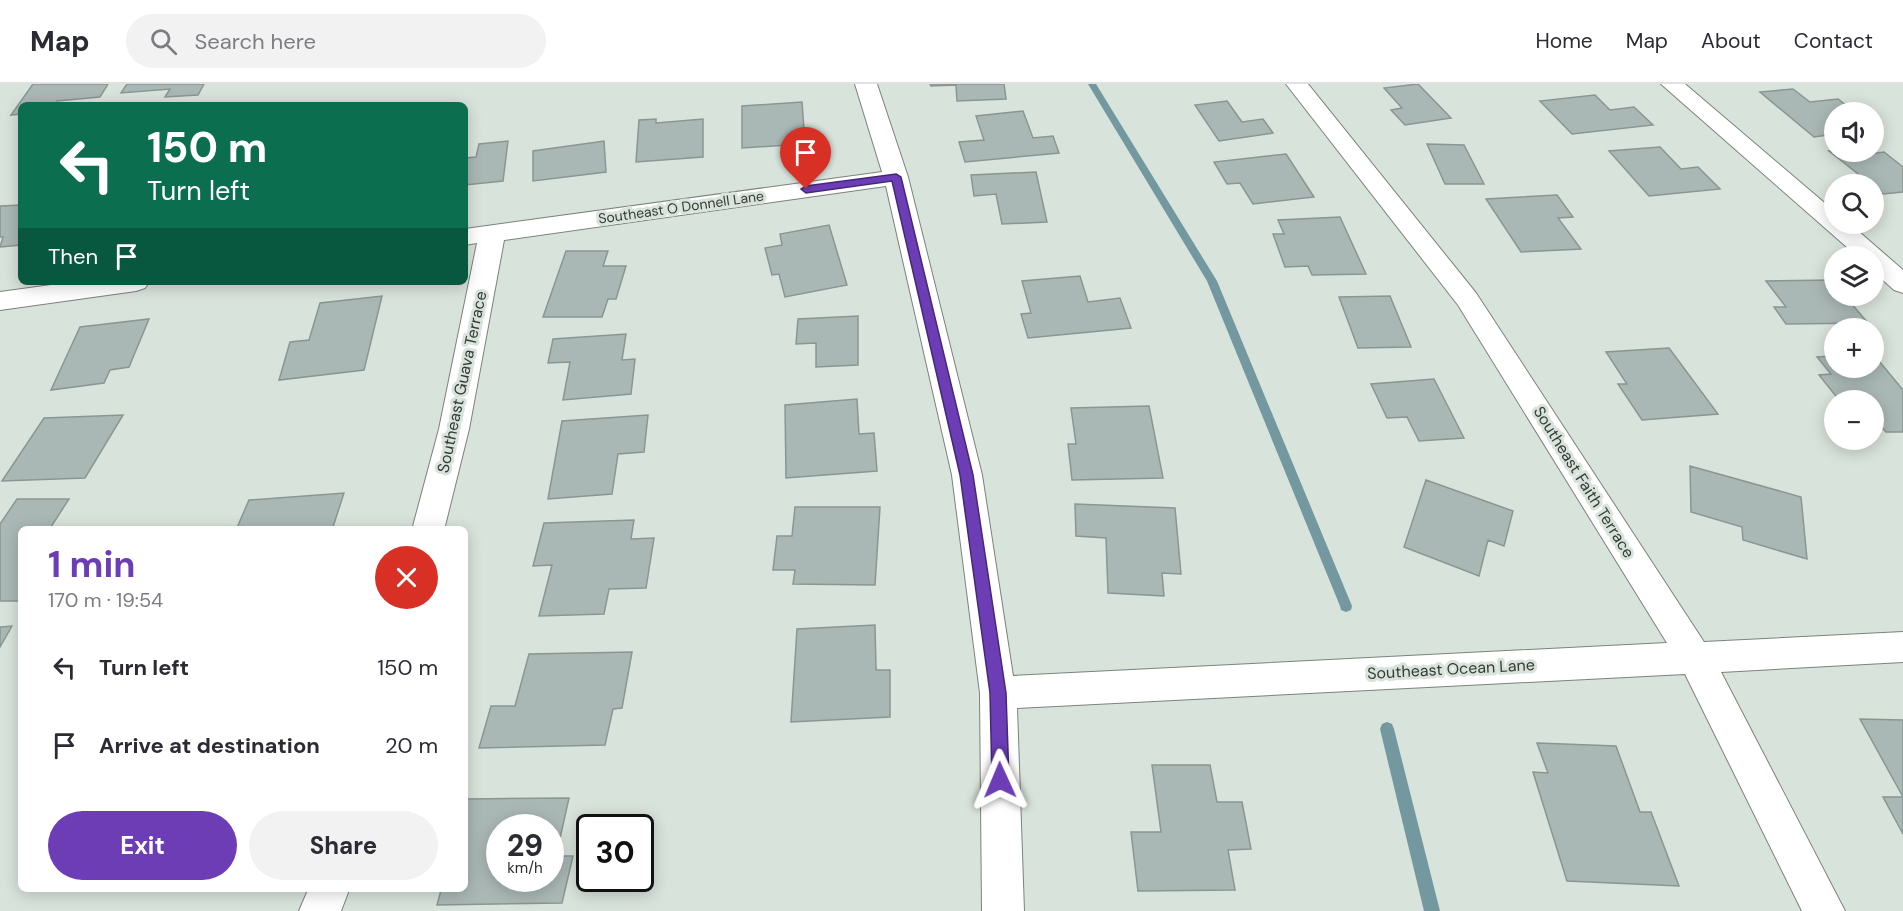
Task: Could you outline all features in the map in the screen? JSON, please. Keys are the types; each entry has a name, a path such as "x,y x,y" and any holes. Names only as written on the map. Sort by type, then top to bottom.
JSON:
{"street":[{"path":"866,84 896,177 967,475 998,693 1003,911"},
{"name":"Southeast Faith Terrace","path":"1297,84 1467,299 1694,656 1824,911"},
{"path":"1672,84 1860,246"},
{"name":"Southeast O Donnell Lane","path":"478,236 896,177"},
{"name":"Southeast Guava Terrace","path":"429,526 454,429 478,236"},
{"path":"1884,267 1903,284"},
{"path":"2,304 118,285"},
{"name":"Southeast Ocean Lane","path":"998,693 1903,647"},
{"path":"320,911 328,892"}],"building":[{"path":"33,84 108,84 100,97 56,102 20,102"},
{"path":"127,84 204,84 198,95 165,97 170,89 121,93"},
{"path":"930,84 1004,84 1006,99 957,101 956,85 931,86"},
{"path":"1418,84 1451,118 1405,125 1391,110 1402,108 1384,88"},
{"path":"1793,89 1810,102 1838,99 1842,102 1824,102 1824,136 1814,137 1760,92"},
{"path":"1595,95 1610,110 1634,107 1653,125 1572,134 1540,101"},
{"path":"1227,101 1242,122 1263,119 1273,133 1219,141 1195,105"},
{"path":"802,102 805,144 742,148 742,106"},
{"path":"18,105 18,114 11,115"},
{"path":"1023,111 1033,138 1053,136 1059,153 965,162 959,142 984,140 976,116"},
{"path":"656,119 656,123 703,119 703,157 636,162 639,120"},
{"path":"508,141 503,181 468,185 468,158 476,157 479,144"},
{"path":"604,141 606,172 533,181 533,151"},
{"path":"1427,144 1464,145 1484,184 1445,184"},
{"path":"1660,147 1681,169 1698,167 1720,189 1649,196 1609,151"},
{"path":"1884,152 1903,167 1903,192 1884,194 1884,174 1858,174 1843,162 1884,162"},
{"path":"1286,154 1314,197 1253,204 1240,183 1227,184 1214,162"},
{"path":"1036,172 1047,222 1002,224 996,194 974,196 971,175"},
{"path":"1557,195 1573,217 1558,218 1581,249 1521,252 1486,199"},
{"path":"18,205 18,245 0,247 3,237 0,237 0,206"},
{"path":"1340,217 1366,274 1312,275 1308,266 1285,267 1273,234 1284,234 1278,220"},
{"path":"829,225 847,285 785,297 779,274 772,275 765,248 782,245 780,234"},
{"path":"566,251 608,251 603,266 626,266 616,299 608,299 602,317 543,317"},
{"path":"1080,276 1088,302 1120,298 1131,328 1028,338 1021,314 1031,313 1022,281"},
{"path":"1824,280 1824,306 1854,306 1864,318 1824,318 1824,324 1786,324 1774,307 1786,307 1766,281"},
{"path":"382,296 364,370 279,380 290,342 309,340 320,303"},
{"path":"1390,296 1411,347 1358,348 1339,297"},
{"path":"858,316 858,365 816,367 816,343 796,344 798,319"},
{"path":"149,319 129,367 110,370 104,383 51,390 80,327"},
{"path":"626,334 622,360 635,359 631,394 563,400 570,362 548,363 553,339"},
{"path":"1669,348 1718,414 1642,420 1618,384 1627,384 1606,352"},
{"path":"1817,357 1824,357 1824,366"},
{"path":"1884,367 1903,390 1903,432 1886,432 1884,430 1884,390 1831,390 1819,375 1824,375 1824,378 1884,378"},
{"path":"1434,379 1464,438 1419,441 1407,417 1387,418 1371,384"},
{"path":"857,399 859,434 874,433 877,471 786,478 785,405"},
{"path":"1149,406 1163,478 1072,480 1068,444 1076,444 1071,408"},
{"path":"123,415 85,478 2,481 44,418"},
{"path":"648,415 644,452 618,454 612,494 548,499 562,421"},
{"path":"1690,466 1801,497 1807,559 1743,540 1742,527 1691,512"},
{"path":"1426,480 1513,511 1504,546 1488,540 1479,576 1404,547"},
{"path":"344,493 333,526 238,526 249,500"},
{"path":"17,499 69,499 52,526 18,526 18,601 0,601 0,524"},
{"path":"1075,504 1175,508 1181,574 1162,573 1164,596 1108,593 1106,538 1076,536"},
{"path":"795,507 880,507 875,585 793,584 795,570 773,570 777,536 792,536"},
{"path":"634,520 631,539 654,538 646,588 609,589 604,614 539,616 552,565 533,566 544,523"},
{"path":"875,625 876,670 890,670 890,717 791,722 797,629"},
{"path":"12,626 0,647 0,627"},
{"path":"632,652 622,708 613,709 605,745 479,748 491,706 515,706 529,654"},
{"path":"1860,719 1903,720 1903,797"},
{"path":"1537,743 1616,746 1640,812 1651,812 1679,886 1567,881 1533,772 1548,773"},
{"path":"1152,765 1210,765 1217,802 1242,802 1251,849 1228,850 1235,890 1138,891 1131,832 1161,832"},
{"path":"1883,797 1903,797 1903,834"},
{"path":"569,798 564,820 564,814 486,814 486,892 564,892 564,856 573,856 562,903 437,905 440,892 468,892 468,799"}],"waterway":[{"path":"1092,84 1212,281 1346,606"},
{"path":"1387,729 1432,911"}],"route":[{"path":"806,189 896,177 967,475 998,693 1000,780"}]}
